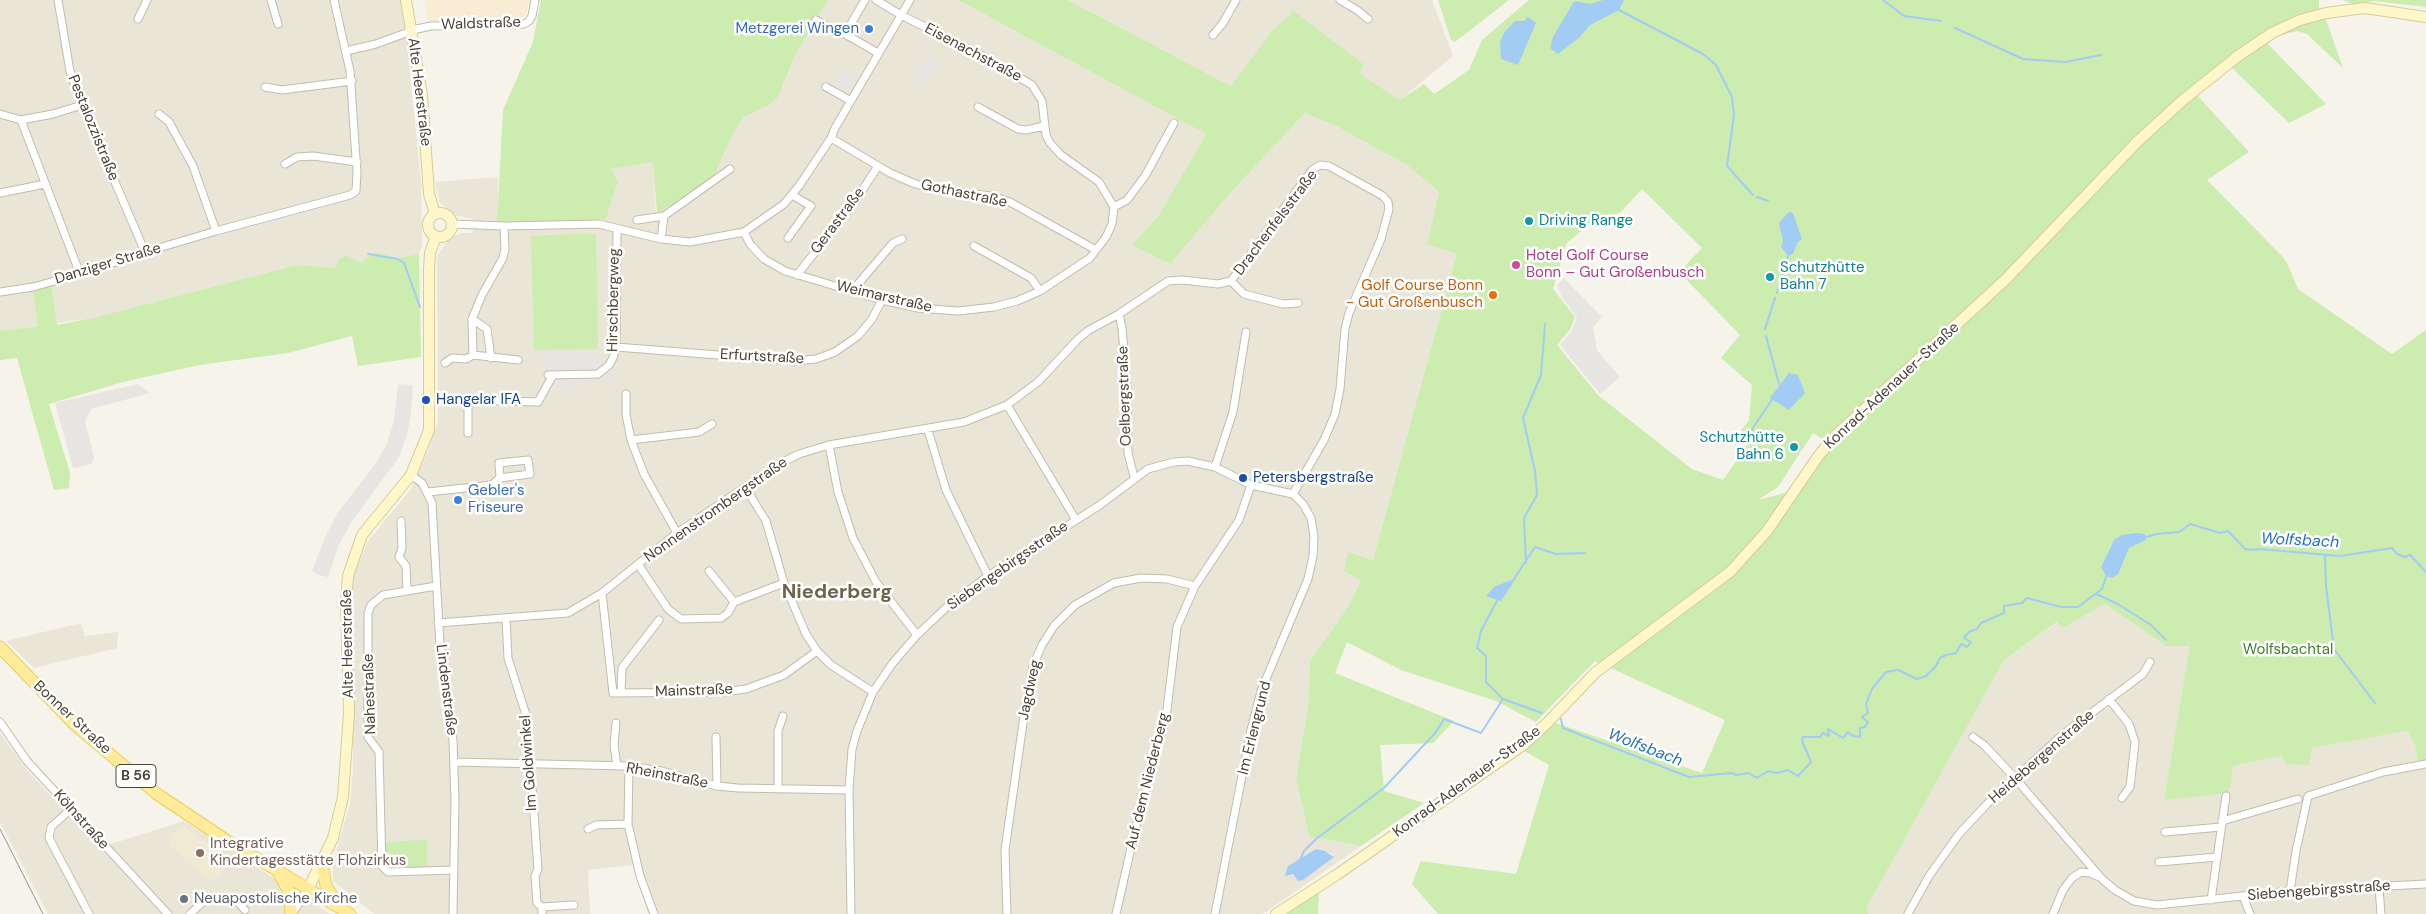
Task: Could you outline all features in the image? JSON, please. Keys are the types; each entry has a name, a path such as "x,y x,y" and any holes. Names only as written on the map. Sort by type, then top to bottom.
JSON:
{"main road":[{"name":"Bonner Straße","path":"0,647 74,724 157,794 226,840 345,911"},
{"path":"322,863 326,886 345,911"},
{"path":"277,871 290,893 291,914"}],"street":[{"name":"Pestalozzistraße","path":"58,0 70,71 82,105 144,252"},
{"path":"138,19 146,0"},
{"path":"271,0 278,24"},
{"path":"285,164 297,157 313,156 357,162 352,81 334,0"},
{"name":"Alte Heerstraße","path":"406,0 422,95 429,194 435,214"},
{"name":"Waldstraße","path":"346,51 371,46 410,31 431,26 524,24 532,16 535,0"},
{"path":"845,34 865,0"},
{"name":"Eisenachstraße","path":"876,0 901,15 954,40 1032,85 1039,93 1044,107 1046,135 1055,149 1099,182 1114,207"},
{"path":"452,224 504,226 599,224 617,230 661,239 690,242 744,232 784,204 792,195 831,138 910,0"},
{"path":"1213,34 1224,23 1236,0"},
{"path":"1340,0 1357,10 1368,20"},
{"name":"Konrad-Adenauer-Straße","path":"1276,914 1338,874 1523,745 1547,724 1596,672 1730,572 1757,544 1819,455 1836,435 2004,280 2138,142 2183,100 2244,52 2272,33 2300,20 2326,13 2365,8 2426,17"},
{"path":"816,20 878,53"},
{"path":"265,87 282,90 352,81"},
{"path":"826,87 851,101"},
{"path":"0,114 21,120 53,114 82,105"},
{"path":"978,107 1018,129 1026,130 1044,126"},
{"path":"159,114 169,122 193,166 216,231"},
{"path":"21,120 80,274"},
{"path":"1114,207 1127,200 1145,176 1174,124"},
{"name":"Gothastraße","path":"831,138 878,166 913,183 929,188 991,196 1010,202 1096,250"},
{"name":"Danziger Straße","path":"0,292 33,287 80,274 144,252 350,195 356,191 358,184 357,162"},
{"name":"Drachenfelsstraße","path":"1119,314 1168,281 1183,280 1218,284 1231,281 1312,170 1320,165 1330,166 1383,196 1388,202 1389,210 1381,239 1349,312 1345,329 1340,390 1335,414 1324,440 1293,494"},
{"name":"Gerastraße","path":"797,275 856,200 878,166"},
{"path":"637,220 664,216 730,169"},
{"path":"0,193 45,184"},
{"path":"788,238 811,206 792,195"},
{"name":"Weimarstraße","path":"744,232 764,259 776,267 797,275 882,300 918,308 973,311 1017,301 1040,291 1080,266 1096,250 1112,224 1114,207"},
{"path":"435,214 446,215 452,224 448,234 436,236 430,232 428,224 435,214"},
{"path":"661,239 664,216"},
{"path":"473,355 472,319 482,295 503,258 505,249 504,226"},
{"name":"Hirschbergweg","path":"468,433 468,400 538,402 551,375 598,374 609,365 616,347 617,230"},
{"name":"Alte Heerstraße","path":"308,889 334,838 339,818 346,768 349,713 346,602 348,576 357,546 365,531 411,475 429,430 429,270 430,253 436,236"},
{"path":"852,291 893,243 902,239"},
{"path":"974,246 1031,278 1040,291"},
{"name":"Drachenfelsstraße","path":"1231,281 1244,294 1282,304 1298,303"},
{"name":"Erfurtstraße","path":"616,347 795,362 816,359 835,352 858,336 872,319 882,300"},
{"name":"Nonnenstrombergstraße","path":"438,622 568,613 602,593 678,533 745,487 799,454 829,445 928,430 964,422 1007,405 1038,382 1078,339 1119,314"},
{"name":"Oelbergstraße","path":"1119,314 1127,386 1127,446 1134,477"},
{"path":"472,319 487,329 491,358"},
{"path":"1215,467 1233,412 1246,332"},
{"path":"445,363 452,358 466,359 473,355 518,360"},
{"path":"626,394 626,414 631,440 644,474 678,533"},
{"path":"1007,405 1076,520"},
{"path":"631,440 699,432 712,424"},
{"path":"928,430 946,490 988,576"},
{"path":"829,445 838,492 852,538 876,582 917,634"},
{"path":"411,475 422,483 428,492 492,485 500,478 530,474 528,460 499,463 500,478"},
{"name":"Siebengebirgsstraße","path":"851,914 849,767 856,731 873,692 892,664 917,634 949,605 988,576 1100,504 1134,477 1148,469 1174,462 1188,462 1215,467 1251,485 1293,494"},
{"name":"Auf dem Niederberg","path":"1116,914 1139,813 1166,718 1177,627 1196,586 1239,520 1251,485"},
{"path":"745,487 766,521 784,583 806,634 817,651 847,678 873,692"},
{"name":"Lindenstraße","path":"428,492 432,503 438,622 454,762 453,914"},
{"name":"Im Erlengrund","path":"1215,914 1251,730 1261,691 1308,579 1313,556 1314,536 1311,518 1307,510 1293,494"},
{"path":"401,521 402,548 399,557 406,566 407,591"},
{"path":"638,564 668,609 681,619 721,618 728,612 734,602 784,583"},
{"path":"709,571 734,602"},
{"name":"Jagdweg","path":"1007,914 1005,850 1007,832 1026,702 1033,666 1042,644 1054,626 1074,605 1114,583 1141,578 1167,578 1196,586"},
{"name":"Nahestraße","path":"436,586 383,595 371,605 368,613 368,736 380,752 382,866 388,872 454,870"},
{"path":"602,593 613,693 621,693 620,679 622,668 659,620"},
{"name":"Im Goldwinkel","path":"506,618 508,658 527,718 538,869 535,876 537,903 542,911 574,905"},
{"name":"Mainstraße","path":"621,693 723,692 746,689 784,676 817,651"},
{"path":"0,654 12,661"},
{"name":"Heidebergenstraße","path":"1908,914 1929,876 1960,834 2014,777 2061,736 2143,674 2150,662"},
{"name":"Heidebergenstraße","path":"2109,699 2128,724 2135,742 2130,787 2122,798"},
{"path":"778,789 778,731 783,716"},
{"name":"Kölnstraße","path":"0,722 27,761 168,914"},
{"name":"Rheinstraße","path":"616,723 614,745 617,766"},
{"name":"Rheinstraße","path":"716,737 717,786"},
{"name":"Siebengebirgsstraße","path":"1973,738 1984,744 2102,878 2125,897 2144,904 2157,905 2290,892 2426,884"},
{"name":"Rheinstraße","path":"454,762 629,766 717,786 849,790"},
{"path":"2290,892 2296,851 2308,796 2383,772 2426,764"},
{"path":"629,766 628,824 640,876 654,914"},
{"path":"2211,900 2226,796"},
{"path":"2165,832 2222,824 2298,799"},
{"path":"71,809 51,827 49,838 90,914"},
{"path":"588,829 596,825 628,824"},
{"path":"2159,862 2217,857"},
{"name":"Siebengebirgsstraße","path":"2053,914 2063,890 2072,878 2081,872 2091,872 2102,878"},
{"path":"2379,887 2380,914"},
{"path":"291,914 308,889"},
{"path":"2243,896 2250,914"},
{"path":"190,914 206,899 234,898 245,910"}],"shaded area":[{"path":"0,0 403,0 421,184 422,246 419,254 397,258 375,252 361,263 336,268 297,265 93,318 0,331"},
{"path":"425,0 530,0 526,15 520,19 428,21"},
{"path":"828,0 958,0 1206,134 1159,215 1132,245 1170,264 1232,191 1305,113 1336,126 1407,165 1439,192 1427,244 1457,254 1373,560 1348,552 1361,579 1348,607 1310,661 1308,708 1296,778 1309,836 1361,846 1263,914 648,914 633,865 588,870 590,914 374,914 333,881 333,863 350,804 353,770 353,578 368,541 411,489 429,449 438,421 437,256 449,239 461,233 473,233 473,219 458,216 440,203 435,182 498,177 498,224 606,219 618,181 611,169 653,162 656,213 729,141 743,116 769,105 783,87 796,54","holes":["1316,849 1333,854 1332,859 1296,875 1293,874 1288,866"]},
{"path":"1068,0 1432,0 1453,56 1400,100 1360,74 1272,31 1231,86"},
{"path":"927,54 940,61 930,78 927,76 920,87 911,81"},
{"path":"842,69 859,78 841,104 827,96"},
{"path":"334,202 331,206 147,256 142,255"},
{"path":"1564,278 1602,317 1593,327 1597,350 1620,377 1600,394 1560,345 1572,330 1577,318 1562,297 1557,285"},
{"path":"594,351 595,356 603,356 603,367 609,365 615,371 614,382 591,382 571,390 546,391 548,387 541,365 544,352"},
{"path":"138,384 150,393 91,409 85,421 94,457 92,464 73,468 55,403"},
{"path":"398,385 413,386 411,413 407,435 399,457 352,521 338,547 328,577 319,575 312,571 327,533 339,511 374,466 386,446 394,421"},
{"path":"2105,604 2166,646 2191,645 2233,766 2282,756 2310,765 2312,748 2407,731 2415,745 2418,762 2426,761 2426,914 1868,914 1867,907 2004,660 2058,622 2063,628"},
{"path":"81,623 85,636 118,632 117,648 34,668 6,641"},
{"path":"0,733 29,772 103,851 111,844 184,821 330,914 48,914 0,822"},
{"name":"Integrative Kindertagesstätte Flohzirkus","path":"183,826 233,861 210,882 191,862 188,863 170,845 171,835"}],"green space":[{"path":"541,0 828,0 796,54 778,97 769,105 743,117 729,141 712,180 657,213 653,162 611,169 618,181 606,219 497,224 503,110 533,42"},
{"name":"Wolfsbachtal","path":"958,0 1068,0 1231,86 1272,31 1294,11 1363,64 1360,74 1400,100 1424,84 1434,94 1469,70 1482,40 1529,0 2319,0 2319,18 2325,17 2343,68 2307,34 2297,31 2278,36 2268,44 2326,104 2289,123 2231,67 2197,95 2249,152 2207,180 2281,255 2287,263 2298,289 2392,354 2426,330 2426,761 2418,763 2415,745 2407,731 2312,748 2310,765 2286,764 2282,756 2233,766 2229,793 2164,800 2190,646 2166,646 2105,604 2063,628 2057,622 2004,660 1867,907 1868,914 1438,914 1412,884 1421,861 1516,874 1549,765 1524,751 1556,723 1702,773 1725,720 1595,661 1536,722 1496,701 1401,670 1347,642 1335,673 1454,721 1433,743 1380,745 1384,791 1424,803 1361,846 1309,836 1296,778 1308,708 1310,661 1348,607 1361,580 1344,571 1348,552 1373,560 1457,254 1427,244 1439,192 1407,165 1336,126 1305,113 1232,191 1170,264 1132,245 1159,215 1206,134","holes":["1642,189 1702,248 1679,272 1740,335 1721,358 1752,385 1749,420 1738,435 1749,443 1723,480 1692,469 1599,396 1557,345 1571,328 1575,317 1553,289 1566,244 1595,219 1620,213","1813,433 1833,446 1800,489 1758,500 1778,487","2114,540 2146,540 2135,544 2101,567"]},
{"path":"1438,0 1509,0 1455,42 1451,40"},
{"path":"2343,0 2426,0 2426,7 2375,1 2352,4"},
{"path":"596,233 598,349 534,350 531,236"},
{"path":"375,252 397,258 419,254 421,357 358,366 352,336 288,353 199,365 123,382 49,404 70,473 69,488 54,490 17,358 0,360 0,331 38,326 33,291 51,285 57,325 93,318 297,265 336,268 338,259 346,256 361,263"},
{"path":"427,839 427,868 389,870 384,865 384,843"},
{"path":"1319,892 1318,914 1284,914"}],"water":[{"path":"1603,0 1624,0 1619,10 1590,25 1580,37 1558,54 1550,48 1553,37 1573,3 1576,1 1590,4"},
{"path":"1528,17 1536,23 1518,65 1501,59 1500,42 1504,33 1515,21 1524,21"},
{"path":"1789,212 1793,213 1802,239 1798,242 1793,254 1788,256 1781,247 1783,241 1779,223"},
{"path":"1789,373 1798,375 1805,393 1789,410 1770,398"},
{"path":"2145,534 2146,540 2129,548 2118,574 2112,578 2106,576 2101,567 2114,540 2122,535"},
{"path":"1511,580 1513,583 1501,601 1486,596 1494,587"},
{"path":"1316,849 1325,851 1334,857 1303,880 1298,881 1293,874 1285,876 1288,866"}],"waterway":[{"path":"1883,0 1904,16 1941,21"},
{"path":"1619,10 1703,54 1716,65 1732,97 1734,115 1727,166 1753,195"},
{"path":"1955,28 2023,59 2065,62 2101,55"},
{"path":"1757,197 1768,201"},
{"path":"368,254 398,259 404,263 420,307"},
{"path":"1777,293 1788,256"},
{"path":"1765,329 1775,298"},
{"path":"1526,563 1524,518 1537,495 1535,471 1523,418 1541,375 1545,324"},
{"path":"1766,336 1779,384"},
{"path":"1747,437 1773,398"},
{"name":"Wolfsbach","path":"2146,537 2179,532 2190,524 2220,533 2228,531 2245,549 2253,550 2340,556 2392,548 2397,554 2405,557 2410,555 2426,572"},
{"path":"1512,582 1535,547 1556,554 1585,553"},
{"path":"2325,555 2326,586 2334,649 2375,703"},
{"name":"Wolfsbach","path":"1561,719 1563,728 1689,777 1749,773 1757,778 1768,771 1777,773 1788,770 1798,776 1811,762 1802,741 1803,737 1820,737 1823,733 1829,736 1828,729 1843,738 1848,732 1853,736 1860,737 1860,728 1865,727 1868,722 1862,717 1868,713 1866,704 1872,689 1886,672 1898,670 1917,679 1926,676 1936,666 1940,658 1956,653 1961,644 1967,647 1971,642 1964,638 1969,632 1977,629 1981,623 2004,613 2004,606 2022,603 2027,598 2061,607 2078,607 2102,589 2107,574"},
{"path":"2096,594 2116,603 2151,625 2166,640"},
{"path":"1498,599 1481,631 1477,648 1486,656 1486,682 1502,698"},
{"name":"Wolfsbach","path":"1300,860 1304,851 1316,839 1384,788 1436,732 1444,719 1481,733 1503,699 1542,713"}],"tram line":[{"path":"0,829 43,914"}],"place":[{"name":"Metzgerei Wingen","path":"869,29"},
{"name":"Driving Range","path":"1529,221"},
{"name":"Hotel Golf Course Bonn – Gut Großenbusch","path":"1516,265"},
{"name":"Schutzhütte Bahn 7","path":"1770,277"},
{"name":"Golf Course Bonn - Gut Großenbusch","path":"1493,295"},
{"name":"Hangelar IFA","path":"426,400"},
{"name":"Schutzhütte Bahn 6","path":"1794,447"},
{"name":"Petersbergstraße","path":"1243,478"},
{"name":"Gebler's Friseure","path":"458,500"},
{"name":"Integrative Kindertagesstätte Flohzirkus","path":"200,853"},
{"name":"Neuapostolische Kirche","path":"184,899"}],"district":[{"name":"Niederberg","path":"837,593"}]}
